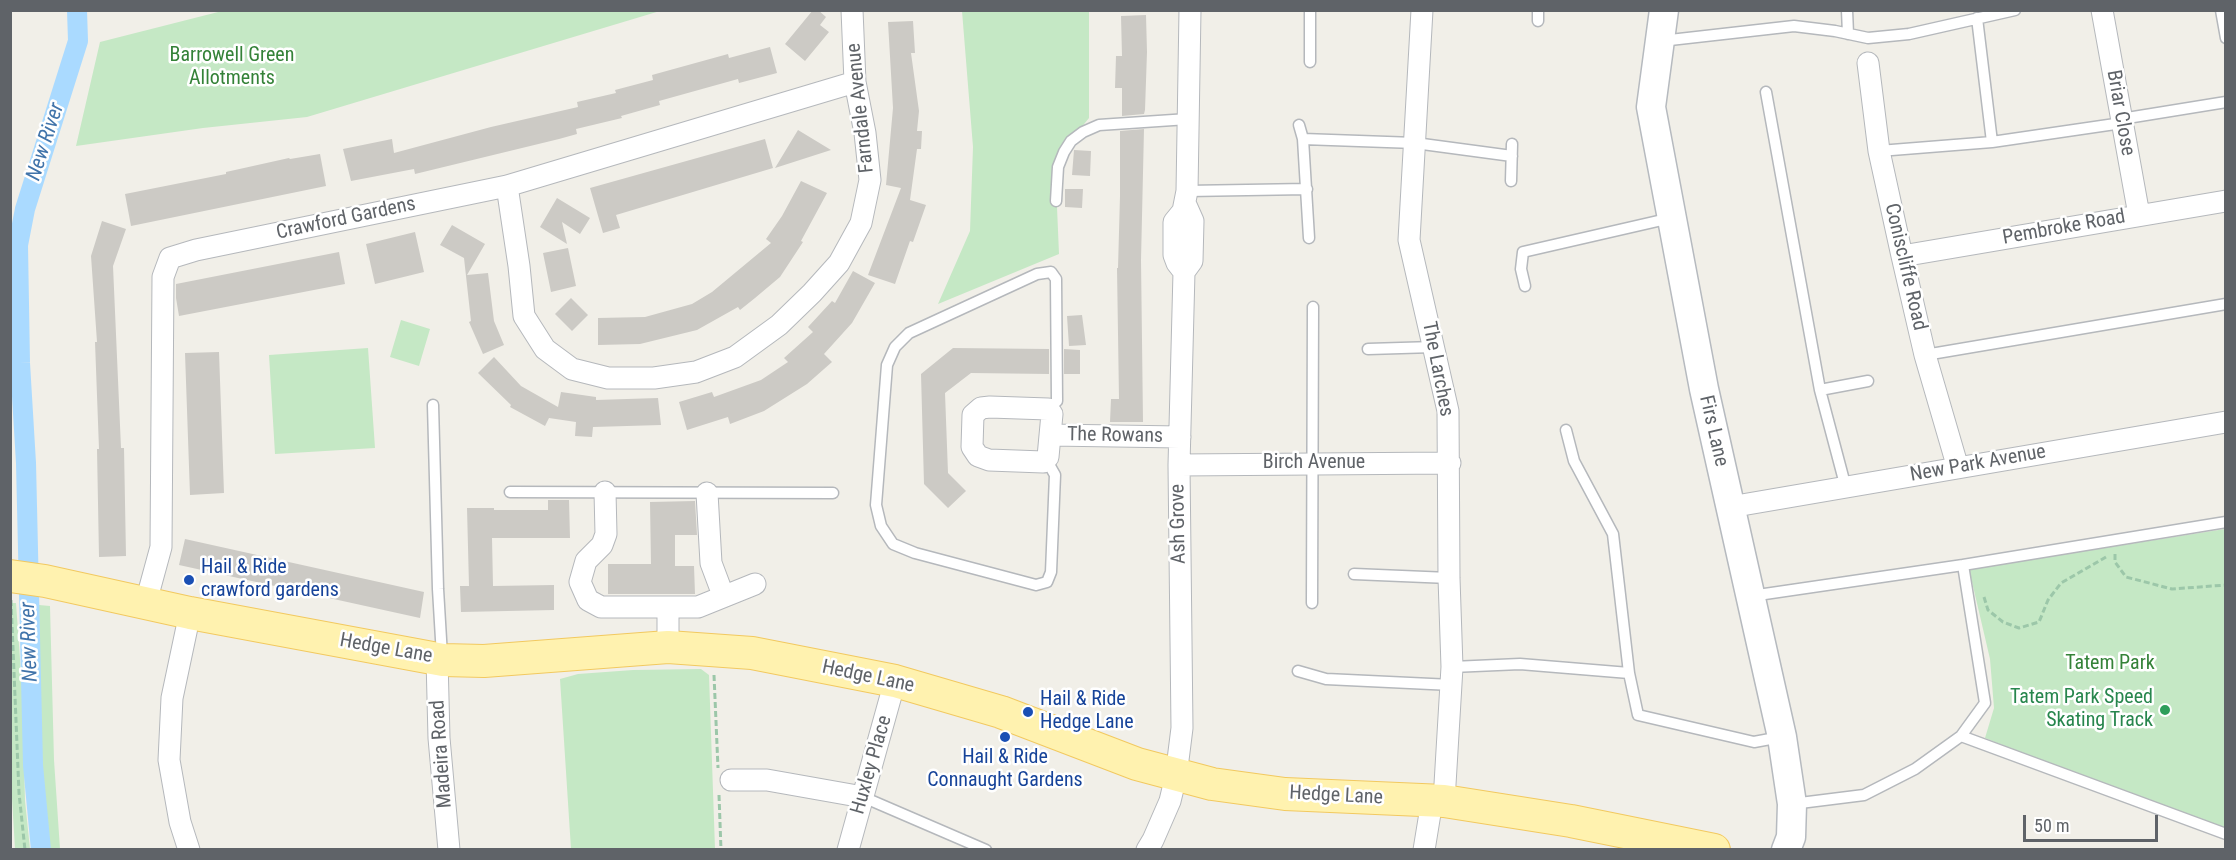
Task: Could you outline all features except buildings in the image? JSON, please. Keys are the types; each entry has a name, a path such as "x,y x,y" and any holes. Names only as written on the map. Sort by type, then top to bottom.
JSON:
{"main road":[{"name":"Hedge Lane","path":"10,576 45,580 190,613 440,659 484,661 668,647 752,652 895,681 1001,712 1137,764 1212,784 1285,794 1438,801 1571,821 1714,849"}],"street":[{"name":"Farndale Avenue","path":"507,186 524,316 545,349 572,369 608,378 654,378 696,372 735,357 779,325 839,263 861,223 870,180 865,133 855,82 852,10"},
{"name":"Ash Grove","path":"1147,849 1169,803 1176,776 1182,728 1179,465 1184,272 1192,261 1193,221 1186,197 1190,10"},
{"name":"The Larches","path":"1422,10 1409,240 1448,411 1452,676 1438,801 1424,849"},
{"name":"Firs Lane","path":"1664,10 1661,41 1656,55 1651,106 1704,389 1782,737 1791,804 1791,837 1786,849"},
{"name":"Briar Close","path":"2102,10 2139,215"},
{"name":"Coniscliffe Road","path":"1868,63 1880,151 1902,256 1925,355 1958,468"},
{"name":"Crawford Gardens","path":"146,602 160,547 163,277 170,258 196,250 507,186 855,82"},
{"name":"Pembroke Road","path":"1902,256 2226,201"},
{"path":"981,408 1048,409 1052,414 1051,435 1046,459 1043,462 989,460 978,456 972,447 973,415 981,408"},
{"name":"New Park Avenue","path":"1730,507 2226,422"},
{"name":"The Rowans","path":"1051,435 1180,437"},
{"name":"Birch Avenue","path":"1179,465 1314,462 1450,463"},
{"path":"605,492 606,534 602,545 586,561 580,582 588,600 602,607 698,607 755,584"},
{"path":"707,493 711,563 723,595"},
{"path":"668,608 668,647"},
{"path":"189,849 180,822 169,760 172,698 190,613"},
{"name":"Madeira Road","path":"440,659 439,738 449,849"},
{"name":"Huxley Place","path":"848,849 895,681"},
{"path":"723,780 767,780 863,797"}],"lane":[{"path":"1310,10 1310,63"},
{"path":"1847,10 1848,34"},
{"path":"1661,41 1794,26 1868,38 1909,34 2015,10"},
{"path":"2221,10 2226,38"},
{"path":"1977,18 1992,142"},
{"path":"1766,92 1820,390 1846,488"},
{"path":"1880,151 1992,142 2226,102"},
{"path":"1056,201 1058,167 1071,141 1083,132 1100,125 1188,119"},
{"path":"1299,125 1303,139 1309,238"},
{"path":"1303,139 1415,143 1512,156"},
{"path":"1511,181 1512,144"},
{"path":"1186,197 1307,189"},
{"path":"1525,286 1521,268 1523,252 1671,218"},
{"path":"1046,459 1055,475 1051,572 1047,582 1036,585 915,553 893,544 881,526 876,505 887,365 896,347 909,333 1037,274 1051,272 1056,279 1057,401 1048,409"},
{"path":"1925,355 2226,304"},
{"path":"1312,603 1313,307"},
{"path":"1368,349 1434,347"},
{"path":"1820,390 1868,381"},
{"path":"433,405 440,659"},
{"path":"1566,430 1574,461 1613,534 1629,673 1638,714 1754,742 1782,737"},
{"path":"510,492 833,493"},
{"path":"1751,596 1963,565 2226,522"},
{"path":"1791,804 1864,795 1915,769 1961,736 1985,703 1963,565"},
{"path":"1354,574 1449,578"},
{"path":"1298,671 1326,679 1452,676 1520,664 1629,673"},
{"path":"1961,736 2226,834"},
{"path":"863,797 985,849"}],"path":[{"path":"1980,588 1988,610 2003,622 2019,628 2038,622 2048,600 2061,583 2115,551 2115,561 2126,577 2172,589 2226,585"},
{"path":"10,594 19,793 25,849"},
{"path":"714,671 723,780 721,849"}],"green space":[{"name":"Barrowell Green Allotments","path":"226,10 660,11 307,117 203,128 76,146 100,42"},
{"path":"962,11 1089,11 1089,118 1055,160 1059,254 938,304 970,231 973,147"},
{"path":"401,320 430,329 419,366 390,357"},
{"path":"368,348 375,448 275,454 269,355"},
{"name":"Tatem Park","path":"2225,529 2225,836 1985,738 1994,708 1990,659 1969,569"},
{"path":"10,603 16,603 22,687 25,801 30,849 15,849 10,764"},
{"path":"39,605 50,606 54,760 60,849 47,849 42,815"},
{"path":"701,669 709,675 715,849 571,849 560,679 578,674 633,670"}],"waterway":[{"name":"New River","path":"41,850 33,765 18,245 25,209 78,41 77,10"}],"place":[{"name":"Hail & Ride crawford gardens","path":"189,580"},
{"name":"Tatem Park Speed Skating Track","path":"2165,710"},
{"name":"Hail & Ride Hedge Lane","path":"1028,712"},
{"name":"Hail & Ride Connaught Gardens","path":"1005,737"}]}
